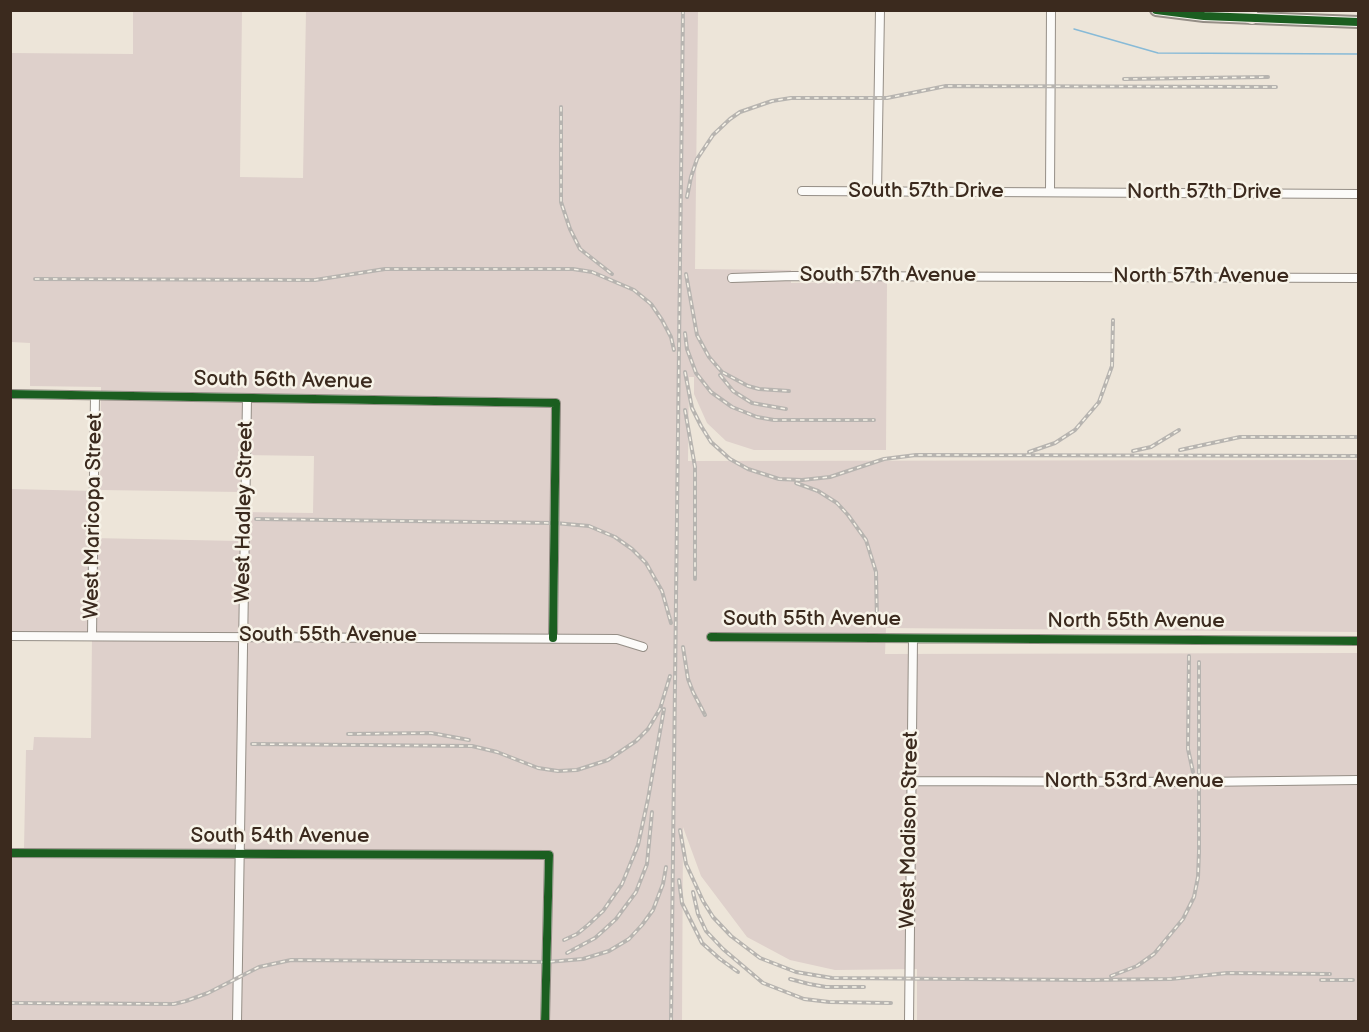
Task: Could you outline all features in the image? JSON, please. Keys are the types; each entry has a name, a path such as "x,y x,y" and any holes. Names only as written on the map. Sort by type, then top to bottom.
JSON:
{"highway":[{"path":"1233,10 1252,17"}],"main road":[{"path":"1155,10 1204,16 1359,22"}],"street":[{"path":"877,192 880,10"},
{"path":"1050,192 1051,10"},
{"name":"South 57th Drive","path":"802,191 1050,192"},
{"name":"North 57th Drive","path":"1050,192 1359,194"},
{"name":"South 57th Avenue","path":"732,278 793,276 1043,277"},
{"name":"North 57th Avenue","path":"1043,277 1359,278"},
{"name":"South 56th Avenue","path":"10,394 556,403 553,638"},
{"name":"West Maricopa Street","path":"92,636 95,396"},
{"name":"West Hadley Street","path":"237,1022 247,398"},
{"name":"South 55th Avenue","path":"10,636 617,639 644,646"},
{"name":"South 55th Avenue","path":"711,637 913,639"},
{"name":"North 55th Avenue","path":"913,639 1359,641"},
{"name":"West Madison Street","path":"909,1022 913,639"},
{"name":"North 53rd Avenue","path":"910,781 1359,780"},
{"name":"South 54th Avenue","path":"10,853 549,855 545,1022"}],"shaded area":[{"path":"133,11 242,11 240,177 303,178 306,11 698,11 695,269 791,270 791,283 887,281 886,450 754,450 726,441 707,423 694,394 694,377 689,377 688,461 1358,460 1358,632 886,628 885,654 1358,653 1358,1021 917,1021 917,969 835,970 790,960 747,937 701,876 683,827 682,1021 11,1021 11,848 24,848 26,750 33,750 34,737 91,738 92,635 11,634 11,489 94,491 93,538 238,541 239,512 313,513 314,456 241,455 240,492 100,490 101,387 30,386 30,343 11,342 11,53 133,54"}],"waterway":[{"path":"1074,29 1158,53 1358,54"}],"railway":[{"path":"671,1022 683,10"},
{"path":"1124,79 1268,77"},
{"path":"687,197 697,159 713,135 740,112 772,101 791,98 887,98 946,86 1276,87"},
{"path":"561,107 561,202 580,249 612,274"},
{"path":"35,279 315,280 385,269 573,269 592,272 634,290 651,304 662,320 671,337 674,350"},
{"path":"686,274 697,335 709,357 722,372 748,386 789,391"},
{"path":"1029,452 1055,443 1075,430 1099,402 1112,366 1113,320"},
{"path":"685,333 687,349 696,373 711,392 732,407 757,417 774,420 874,420"},
{"path":"685,372 692,408 711,442 730,459 748,469 779,479 802,480 830,477 884,459 916,455 1358,456"},
{"path":"720,375 733,391 752,403 786,409"},
{"path":"685,410 695,467 695,579"},
{"path":"1133,451 1151,447 1179,430"},
{"path":"1180,450 1240,437 1358,437"},
{"path":"796,483 818,491 837,503 866,540 876,572 877,623"},
{"path":"256,519 555,523 589,526 615,537 646,563 662,591 671,623"},
{"path":"683,647 688,679 705,715"},
{"path":"1189,656 1188,749 1193,772"},
{"path":"1111,976 1137,966 1154,954 1183,919 1194,897 1199,852 1199,662"},
{"path":"252,744 472,746 497,752 538,768 558,771 577,770 608,760 636,741 648,729 660,709 670,676"},
{"path":"564,940 577,934 603,911 622,884 638,845 664,709"},
{"path":"348,734 431,733 469,740"},
{"path":"567,953 595,938 616,919 636,892 647,864 652,812"},
{"path":"680,830 686,864 713,917 731,936 760,958 796,972 832,978 1087,980 1171,979 1227,973 1330,974"},
{"path":"10,1003 174,1004 208,993 259,967 291,960 547,962 583,959 609,951 629,939 642,925 653,910 663,884 666,867"},
{"path":"679,880 682,903 702,943 738,972"},
{"path":"693,892 698,914 706,931 723,949 763,983 804,999 829,1002 891,1003"},
{"path":"790,979 826,987 864,987"},
{"path":"1321,980 1353,980"}],"cycle path":[{"path":"1156,10 1204,16 1358,22"},
{"path":"10,394 556,403 553,638"},
{"path":"711,637 1358,641"},
{"path":"10,853 549,855 545,1022"}]}
